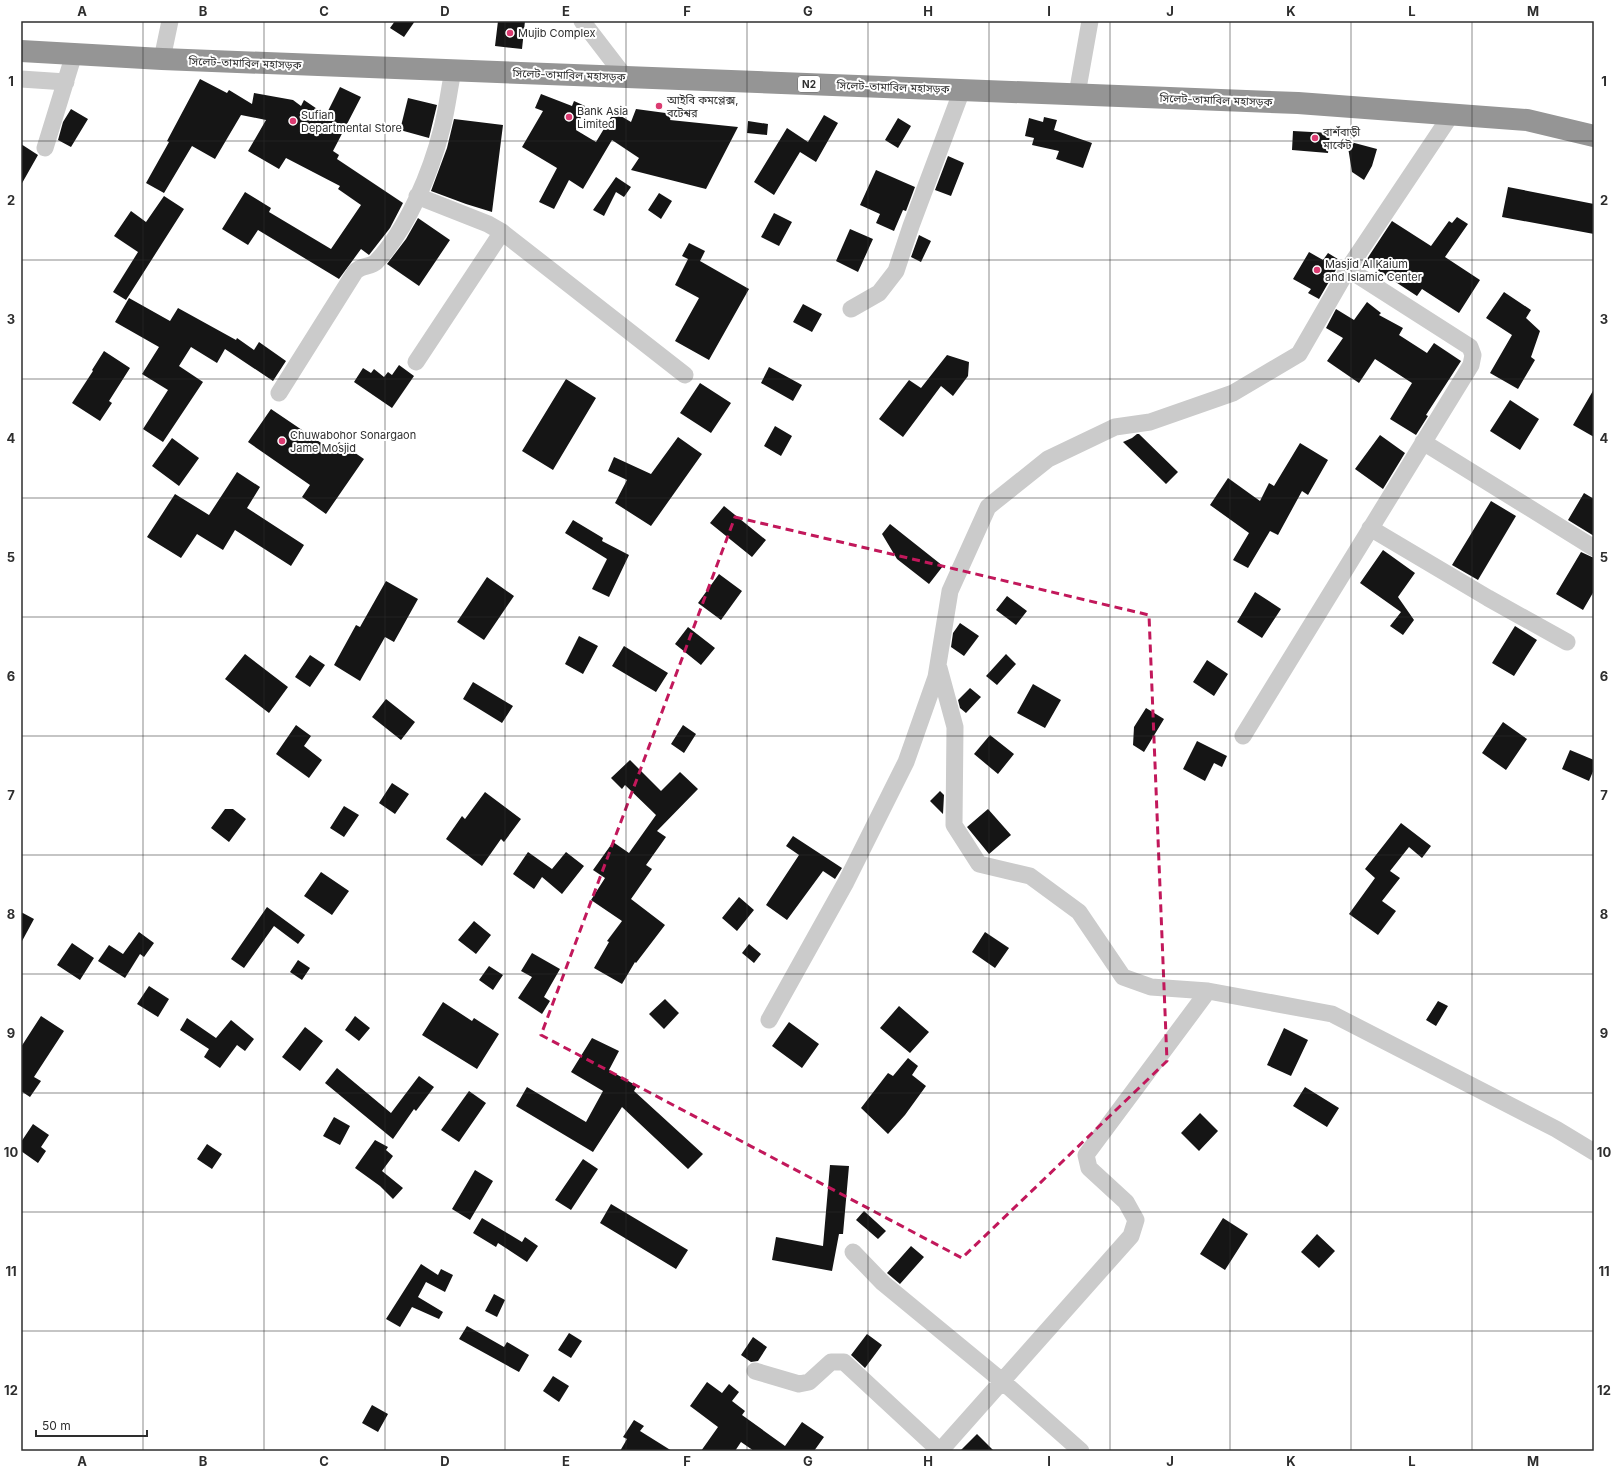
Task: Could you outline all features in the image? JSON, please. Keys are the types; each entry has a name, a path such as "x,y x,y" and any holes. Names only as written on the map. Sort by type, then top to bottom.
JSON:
{"highway":[{"name":"সিলেট-তামাবিল মহাসড়ক","path":"21,51 162,59 453,71 626,76 1298,103 1527,120 1594,136"}],"street":[{"path":"162,59 170,21"},
{"path":"582,21 626,76"},
{"path":"1077,94 1090,21"},
{"path":"45,148 74,54"},
{"path":"279,393 355,272 358,268 375,263 400,230 417,196 433,158 442,128 453,71"},
{"path":"21,79 66,82"},
{"path":"851,309 879,293 896,271 911,226 962,90"},
{"path":"769,1020 846,882 906,762 936,677 950,590 988,507 1048,459 1115,427 1150,422 1233,393 1299,354 1348,269 1451,115"},
{"path":"417,196 488,224 502,232 685,375"},
{"path":"416,362 502,232"},
{"path":"1243,736 1470,365 1473,355 1470,347 1348,269"},
{"path":"1423,442 1594,548"},
{"path":"1370,528 1488,598 1567,642"},
{"path":"938,666 955,726 954,825 978,864 1030,876 1079,912 1124,977 1151,987 1208,991 1332,1014 1556,1129 1594,1152"},
{"path":"755,1371 799,1384 810,1382 831,1362 844,1362 940,1451 1131,1236 1136,1220 1126,1202 1089,1168 1086,1155 1208,991"},
{"path":"853,1252 889,1288 1002,1381 1081,1451"}],"highlighted area":[{"path":"735,517 1149,615 1167,1061 962,1258 541,1035"}],"building":[{"path":"395,21 415,21 404,37 390,28"},
{"name":"Mujib Complex","path":"498,21 525,21 522,49 495,46"},
{"path":"200,79 227,93 229,90 252,104 254,93 293,100 301,106 304,100 326,115 340,87 361,97 333,151 339,155 337,159 403,203 390,228 369,255 361,249 339,279 258,230 248,245 222,229 245,192 271,208 269,212 331,249 361,205 338,189 340,186 286,158 279,169 248,151 266,120 241,115 215,159 192,146 164,193 146,183 169,142 167,141"},
{"path":"541,94 572,106 574,101 585,106 576,130 596,142 614,112 631,122 636,109 673,114 670,120 738,127 706,189 631,170 639,158 612,140 583,189 569,180 554,209 539,202 557,168 522,147 543,111 535,108"},
{"path":"408,98 437,105 429,138 400,130"},
{"path":"71,109 88,119 71,147 58,140 63,122"},
{"path":"824,115 838,123 816,162 800,152 774,195 754,182 787,128 808,142"},
{"path":"1044,117 1057,120 1054,130 1092,143 1083,168 1056,159 1059,151 1032,145 1034,138 1025,136 1029,118 1043,122"},
{"path":"898,118 911,126 898,148 885,140"},
{"path":"454,119 503,125 492,212 431,191 447,148"},
{"path":"748,121 768,124 767,135 747,133"},
{"name":"বাশঁবাড়ী মার্কেট","path":"1293,131 1330,133 1328,153 1292,150"},
{"path":"1347,141 1377,149 1372,166 1364,180 1352,172"},
{"path":"21,144 38,155 21,185"},
{"path":"948,156 964,163 951,196 935,190"},
{"path":"876,170 915,187 906,211 903,210 894,231 876,223 880,214 860,205"},
{"path":"616,177 631,187 624,197 616,192 604,216 593,210"},
{"path":"1508,187 1594,204 1594,234 1502,217"},
{"path":"659,193 672,201 661,219 648,210"},
{"path":"164,196 184,209 126,300 113,292 138,252 114,236 131,211 146,222"},
{"path":"774,213 792,222 779,246 761,237"},
{"path":"1457,217 1468,224 1445,257 1480,280 1459,313 1422,289 1417,296 1365,262 1392,221 1431,246 1449,221 1452,223"},
{"path":"418,218 450,240 419,286 387,264 406,239"},
{"path":"850,229 873,239 858,272 836,261"},
{"path":"919,235 931,241 921,262 911,257"},
{"path":"689,243 705,251 700,261 749,289 709,360 675,341 699,298 675,285 688,259 682,256"},
{"name":"Masjid Al Kaium and Islamic Center","path":"1309,252 1323,260 1328,253 1341,261 1319,299 1308,293 1311,289 1293,279"},
{"path":"1504,292 1531,310 1526,318 1540,331 1531,357 1535,360 1518,389 1490,373 1512,335 1486,318"},
{"path":"129,298 170,321 178,308 236,340 237,338 254,350 259,342 286,361 273,381 225,349 217,363 191,347 179,366 203,382 163,442 143,429 168,390 142,374 159,347 115,322"},
{"path":"1367,302 1381,313 1379,315 1403,328 1399,335 1427,353 1434,343 1461,361 1426,415 1428,416 1416,435 1390,419 1412,383 1375,359 1359,383 1327,361 1343,338 1326,328 1336,309 1354,320"},
{"path":"803,304 822,314 812,332 793,322"},
{"path":"104,351 130,368 109,401 112,403 100,421 72,403"},
{"path":"947,355 969,362 968,376 953,396 941,386 903,437 879,419 909,380 921,388"},
{"path":"399,365 414,376 392,408 354,382 363,368 371,373 374,369 384,377 388,372 392,375"},
{"path":"769,367 802,385 793,401 761,383"},
{"path":"566,379 596,398 553,470 522,451"},
{"path":"700,383 731,403 711,433 680,413"},
{"path":"1594,389 1594,437 1573,425"},
{"path":"1510,400 1539,419 1520,450 1490,431"},
{"path":"271,409 333,451 339,442 364,459 326,514 302,497 310,485 248,442"},
{"path":"775,426 792,436 781,456 764,446"},
{"path":"1139,434 1178,472 1166,484 1123,442"},
{"path":"1380,435 1405,453 1383,489 1355,469"},
{"path":"678,437 702,454 651,526 615,503 627,480 608,471 614,457 651,474"},
{"path":"172,438 199,458 179,486 152,466"},
{"path":"1300,443 1328,460 1308,495 1302,491 1278,535 1270,531 1248,568 1233,560 1249,533 1210,505 1228,478 1260,501 1269,483 1274,486"},
{"path":"237,472 260,487 247,508 304,545 291,566 235,530 223,550 197,534 181,558 147,537 175,494 209,515"},
{"path":"1584,493 1594,499 1594,536 1568,520"},
{"path":"1491,501 1516,516 1478,580 1452,565"},
{"path":"724,506 766,540 752,557 710,523"},
{"path":"573,520 603,538 602,541 629,555 609,597 592,589 607,559 565,533"},
{"path":"890,524 943,566 929,584 897,559 882,534"},
{"path":"1383,550 1415,573 1398,597 1414,620 1403,635 1390,626 1401,612 1360,583"},
{"path":"1581,552 1594,558 1594,591 1583,610 1556,594"},
{"path":"719,574 742,591 721,620 698,603"},
{"path":"487,577 514,596 484,640 457,622"},
{"path":"386,581 418,599 394,642 385,637 360,681 334,665 356,625 360,627"},
{"path":"1255,592 1281,609 1262,638 1237,622"},
{"path":"1007,596 1027,611 1016,625 996,610"},
{"path":"960,623 979,636 964,656 951,647 953,633"},
{"path":"1515,626 1537,640 1514,676 1492,663"},
{"path":"688,627 715,648 701,665 675,644"},
{"path":"579,636 598,646 583,674 565,664"},
{"path":"624,646 668,673 656,692 612,666"},
{"path":"245,654 288,687 269,713 225,679"},
{"path":"1006,654 1016,664 997,685 986,676"},
{"path":"310,655 325,665 310,687 295,677"},
{"path":"1207,660 1228,674 1214,696 1193,682"},
{"path":"473,682 513,706 502,723 463,699"},
{"path":"1033,684 1061,700 1045,728 1017,713"},
{"path":"970,688 981,697 966,713 960,708 958,700"},
{"path":"386,699 415,722 401,740 372,717"},
{"path":"1146,708 1164,719 1144,752 1133,745 1134,727"},
{"path":"1503,722 1527,739 1506,770 1482,753"},
{"path":"296,725 311,736 304,746 322,760 309,778 276,754"},
{"path":"683,725 696,734 684,753 671,744"},
{"path":"990,735 1014,754 998,774 974,754"},
{"path":"1197,741 1227,756 1222,767 1214,763 1205,781 1183,769"},
{"path":"1570,750 1594,760 1594,769 1589,781 1562,769"},
{"path":"630,760 661,791 680,772 698,789 657,831 666,837 646,865 652,869 631,899 665,925 636,963 635,962 622,984 594,968 609,942 607,941 622,921 591,900 605,878 593,870 613,842 629,853 656,815 625,785 622,789 611,778"},
{"path":"392,783 409,794 395,814 379,803"},
{"path":"940,791 944,795 943,814 930,801"},
{"path":"485,792 521,819 504,842 501,839 482,866 446,839 462,816 465,819"},
{"path":"344,806 359,815 344,837 330,828"},
{"path":"225,809 233,809 246,819 229,842 211,828"},
{"path":"988,809 1011,835 989,854 967,827"},
{"path":"1401,823 1431,846 1422,858 1409,847 1390,871 1400,878 1382,901 1396,911 1378,935 1349,914 1375,878 1365,869"},
{"path":"793,836 842,868 835,879 823,871 787,920 766,905 799,855 786,846"},
{"path":"528,852 552,869 566,852 584,866 562,894 542,877 534,889 513,874"},
{"path":"321,872 349,891 332,915 304,896"},
{"path":"739,897 754,910 737,931 722,918"},
{"path":"267,907 305,935 298,944 274,926 244,968 231,959"},
{"path":"21,912 34,919 21,943"},
{"path":"474,921 491,935 476,954 458,940"},
{"path":"139,932 154,943 144,957 140,954 125,978 98,961 109,945 123,954"},
{"path":"985,932 1009,948 995,968 972,952"},
{"path":"72,943 94,958 80,980 57,965"},
{"path":"749,944 761,954 754,963 742,953"},
{"path":"532,953 560,969 544,997 550,1001 542,1014 518,998 532,977 521,971"},
{"path":"298,960 310,968 302,980 290,972"},
{"path":"489,966 503,975 493,990 479,980"},
{"path":"149,986 169,999 158,1017 137,1004"},
{"path":"665,999 679,1013 664,1029 649,1014"},
{"path":"1438,1001 1448,1006 1436,1026 1426,1020"},
{"path":"443,1002 472,1021 474,1018 499,1034 477,1069 422,1035"},
{"path":"899,1006 929,1032 910,1053 880,1028"},
{"path":"41,1016 64,1031 34,1077 41,1081 30,1097 21,1091 21,1047"},
{"path":"355,1016 370,1028 359,1041 345,1030"},
{"path":"187,1018 216,1038 231,1020 254,1039 245,1051 237,1045 220,1068 204,1057 209,1049 180,1030"},
{"path":"789,1022 819,1044 802,1068 772,1046"},
{"path":"305,1027 323,1041 300,1071 282,1057"},
{"path":"1284,1028 1308,1040 1291,1076 1267,1065"},
{"path":"592,1038 619,1051 609,1070 637,1086 634,1091 703,1154 688,1169 622,1107 593,1152 516,1106 527,1087 586,1122 603,1091 571,1072"},
{"path":"908,1058 918,1066 912,1075 926,1086 905,1115 888,1134 861,1108 888,1073 893,1076"},
{"path":"337,1068 391,1113 419,1076 434,1087 416,1111 414,1109 393,1139 325,1083"},
{"path":"1305,1087 1339,1108 1327,1127 1293,1106"},
{"path":"469,1091 486,1103 459,1142 441,1130"},
{"path":"1200,1113 1218,1131 1199,1151 1181,1133"},
{"path":"334,1117 350,1126 340,1145 323,1136"},
{"path":"33,1124 49,1135 41,1147 46,1151 38,1163 21,1151 21,1142"},
{"path":"375,1140 388,1147 386,1150 393,1156 382,1171 403,1188 393,1199 380,1186 355,1168"},
{"path":"207,1144 222,1154 212,1169 197,1159"},
{"path":"583,1159 598,1169 571,1210 555,1200"},
{"path":"830,1165 849,1166 843,1234 839,1234 832,1271 772,1260 776,1237 823,1246"},
{"path":"475,1170 493,1181 470,1220 452,1209"},
{"path":"611,1204 688,1250 676,1269 600,1223"},
{"path":"864,1211 886,1231 878,1239 856,1220"},
{"path":"482,1218 522,1242 525,1237 538,1246 527,1262 498,1243 496,1247 473,1233"},
{"path":"1223,1218 1248,1234 1225,1270 1200,1254"},
{"path":"1317,1234 1335,1251 1319,1268 1301,1252"},
{"path":"911,1246 924,1257 900,1284 887,1273"},
{"path":"421,1264 438,1275 441,1269 453,1275 445,1292 426,1282 418,1297 443,1312 439,1319 412,1307 400,1327 386,1319"},
{"path":"494,1294 505,1300 497,1317 485,1311"},
{"path":"467,1326 504,1347 507,1342 529,1355 519,1372 459,1339"},
{"path":"569,1333 582,1341 571,1358 558,1350"},
{"path":"867,1334 882,1345 865,1368 851,1355"},
{"path":"753,1337 767,1347 758,1361 751,1362 741,1355"},
{"path":"553,1376 569,1386 559,1402 543,1391"},
{"path":"707,1382 722,1393 729,1384 739,1392 732,1401 745,1411 742,1415 785,1446 802,1422 824,1437 814,1451 754,1451 741,1442 735,1451 701,1451 718,1427 690,1406"},
{"path":"372,1405 388,1414 378,1432 362,1423"},
{"path":"634,1420 644,1426 640,1431 672,1451 620,1451 627,1439 623,1437"},
{"path":"977,1434 994,1451 960,1451"}],"place":[{"name":"Mujib Complex","path":"510,33"},
{"name":"আইবি কমপ্লেক্স, বটেশ্বর","path":"659,106"},
{"name":"Bank Asia Limited","path":"569,117"},
{"name":"Sufian Departmental Store","path":"293,121"},
{"name":"বাশঁবাড়ী মার্কেট","path":"1315,138"},
{"name":"Masjid Al Kaium and Islamic Center","path":"1317,270"},
{"name":"Chuwabohor Sonargaon Jame Mosjid","path":"282,441"}]}
